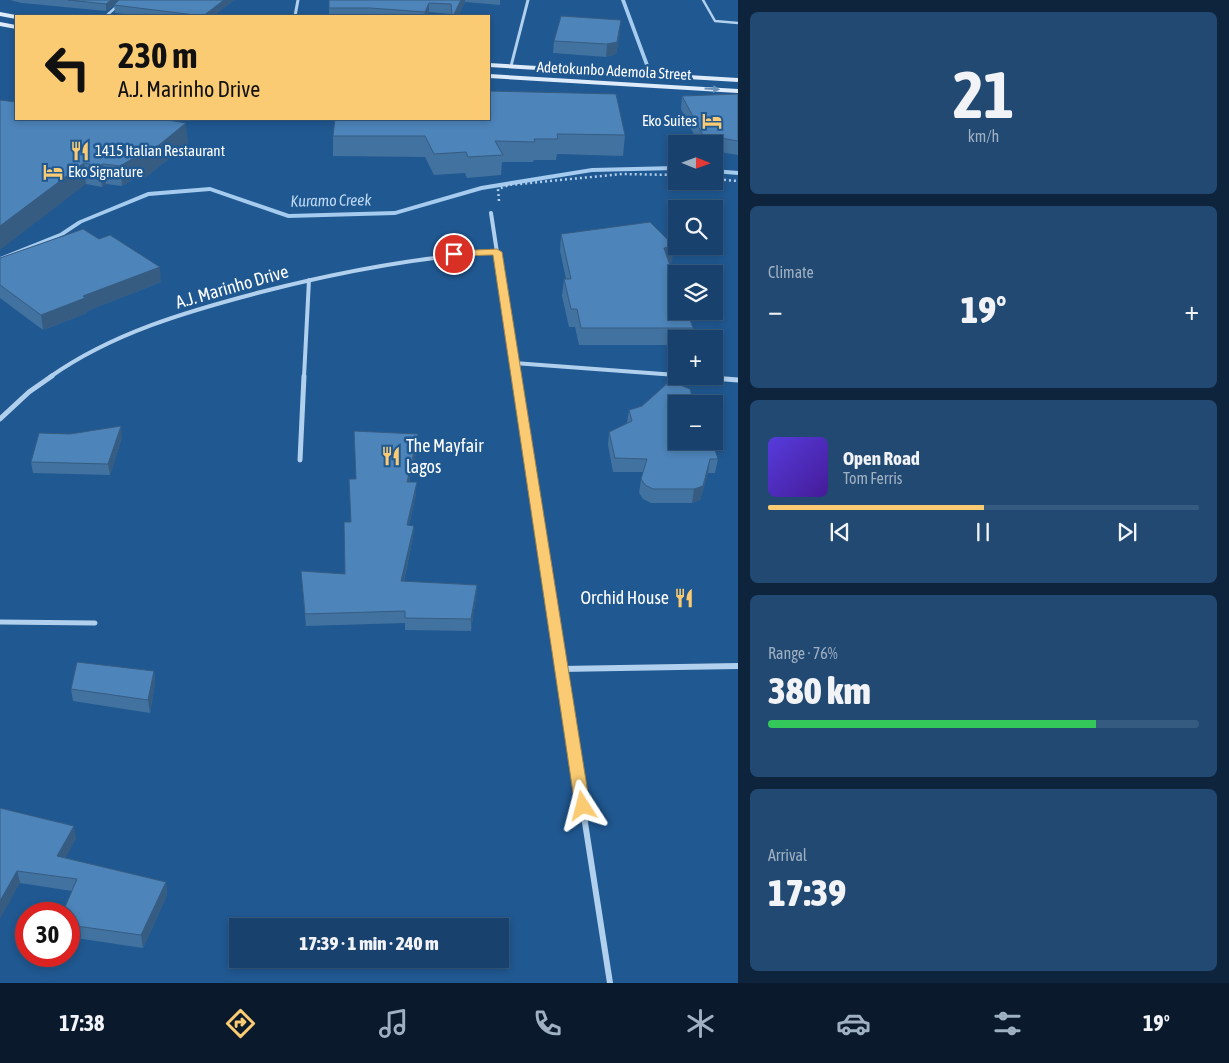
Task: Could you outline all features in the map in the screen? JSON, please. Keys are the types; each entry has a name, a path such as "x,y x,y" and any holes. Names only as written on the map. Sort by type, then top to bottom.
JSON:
{"main road":[{"path":"0,14 15,17"},
{"path":"0,24 15,27"},
{"name":"Adetokunbo Ademola Street","path":"490,65 738,80"},
{"name":"Adetokunbo Ademola Street","path":"490,76 738,90"}],"street":[{"path":"295,15 298,0"},
{"path":"511,66 528,0"},
{"path":"491,213 610,983"},
{"name":"A.J. Marinho Drive","path":"0,419 13,405 55,372 103,346 157,323 238,298 383,263 454,254 497,252"},
{"path":"300,460 309,280"},
{"path":"514,363 668,374"},
{"path":"723,379 738,380"},
{"path":"0,622 95,623"},
{"path":"561,669 738,666"}],"lane":[{"path":"107,15 124,0"},
{"path":"703,0 715,20 738,22"}],"path":[{"path":"491,213 499,205 498,189 510,185 622,174 668,176"},
{"path":"723,180 738,181"}],"building":[{"path":"68,0 111,0 106,4"},
{"path":"119,0 224,0 204,15 114,5"},
{"path":"329,0 461,0 454,15 452,15 451,4 429,3 425,12 370,8 329,8"},
{"path":"561,16 621,20 617,42 607,44 554,41"},
{"path":"490,91 616,94 625,135 557,134 558,139 534,139 535,142 495,141 503,155 468,157 466,152 434,154 425,136 333,136 335,120 490,120"},
{"name":"Eko Suites","path":"738,94 738,141 723,138 723,135 703,135 682,96"},
{"path":"0,100 15,102 15,120 167,120 186,123 143,158 132,159 120,166 103,164 99,166 84,163 0,226"},
{"path":"650,222 668,240 668,247 664,248 670,265 668,265 668,320 690,320 693,328 581,328 577,309 571,309 564,279 571,279 561,234"},
{"path":"83,229 99,239 110,235 160,267 83,296 85,298 41,315 0,285 0,258"},
{"path":"668,383 668,385 680,385 690,389 692,395 668,395 668,450 715,450 718,459 710,459 703,486 694,489 653,489 645,485 641,479 647,459 615,458 609,432 632,421 629,410 642,406"},
{"path":"121,426 108,464 31,462 39,433 70,434"},
{"path":"354,431 418,434 407,482 417,482 407,525 414,526 401,581 477,585 471,619 405,618 405,611 305,614 301,571 345,574 344,522 351,522 349,479 356,479"},
{"path":"77,662 154,671 148,700 71,689"},
{"path":"0,808 74,826 57,856 166,882 141,935 80,927 80,902 67,902 77,879 17,871 0,901"}],"waterway":[{"path":"623,0 647,65"},
{"name":"Kuramo Creek","path":"0,259 62,234 80,222 148,194 210,189 288,216 395,213 481,188 592,170 668,168"},
{"name":"Kuramo Creek","path":"723,172 738,173"}],"place":[{"name":"Eko Suites","path":"712,121"},
{"name":"1415 Italian Restaurant","path":"80,151"},
{"name":"Eko Signature","path":"53,172"},
{"name":"The Mayfair lagos","path":"391,456"},
{"name":"Orchid House","path":"684,598"}],"route":[{"path":"454,254 497,252 583,806"}]}
